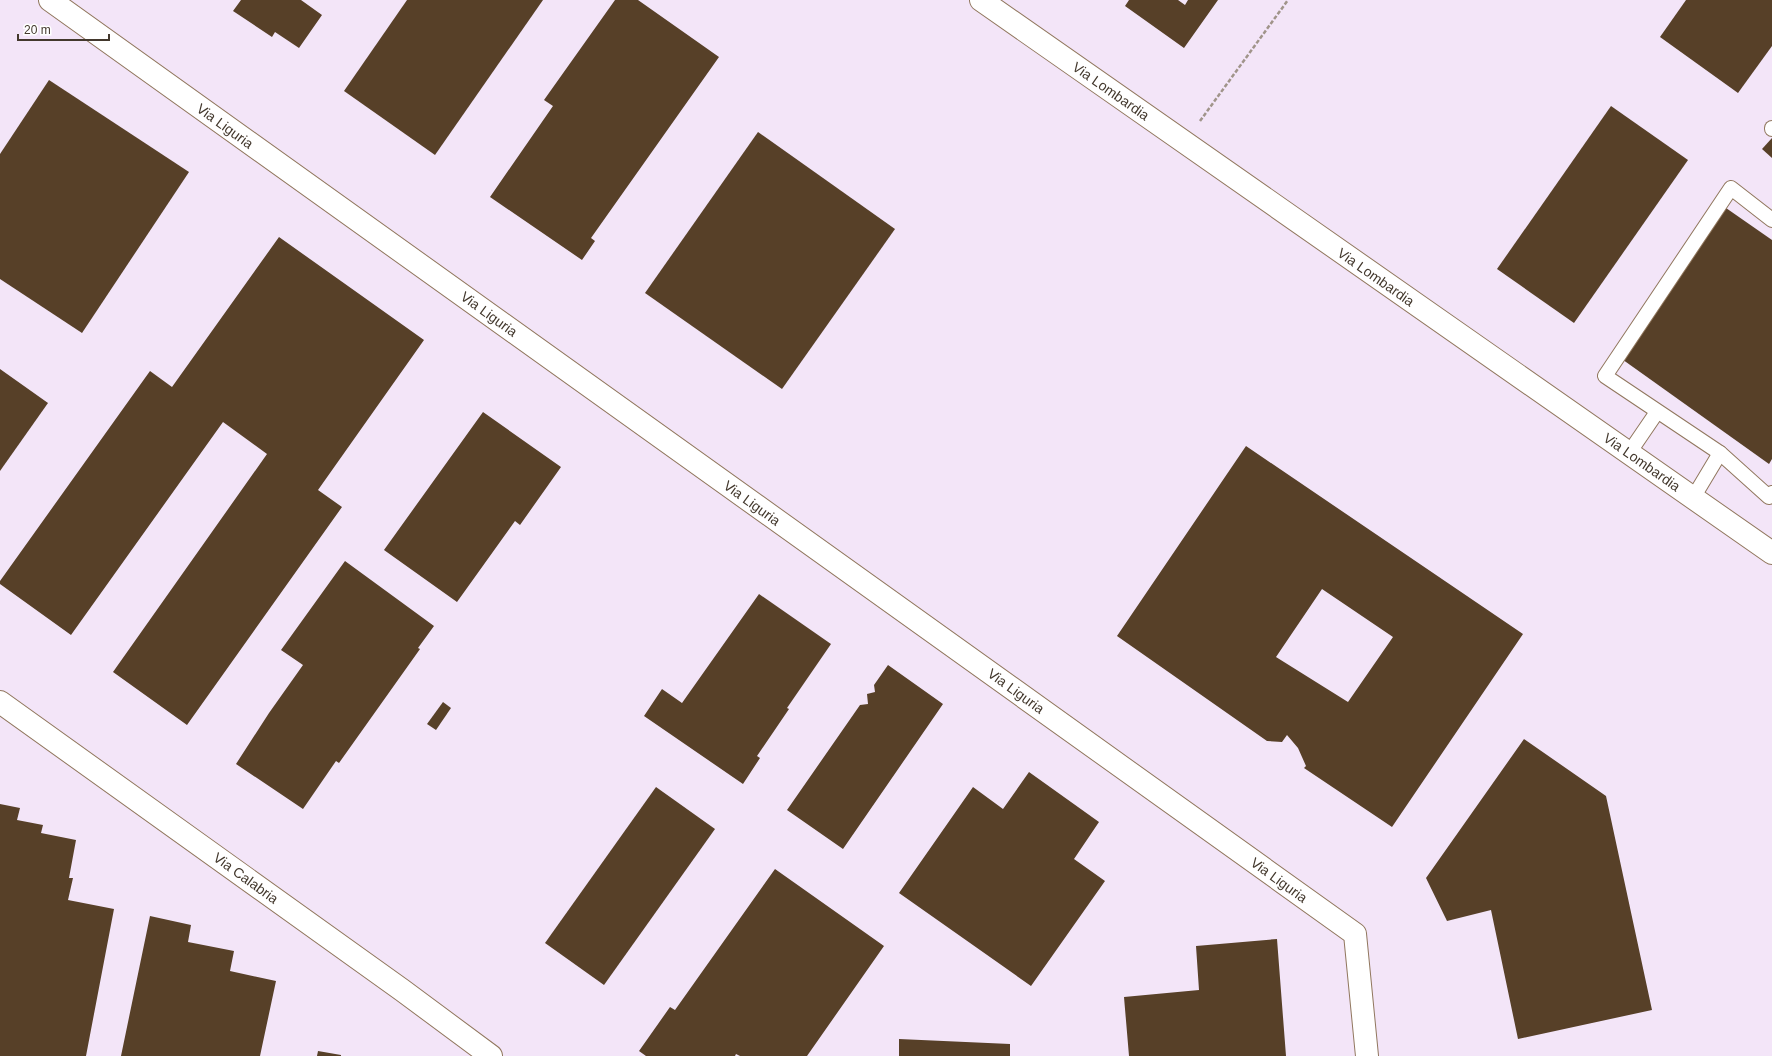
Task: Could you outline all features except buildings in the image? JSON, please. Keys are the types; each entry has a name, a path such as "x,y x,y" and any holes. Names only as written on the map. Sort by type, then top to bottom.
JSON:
{"street":[{"name":"Via Liguria","path":"50,0 1355,934 1367,1056"},
{"name":"Via Lombardia","path":"981,0 1772,554"},
{"name":"Via Calabria","path":"0,702 396,985 491,1056"}],"lane":[{"path":"1772,220 1731,188 1605,376 1720,453 1769,497 1772,493"},
{"path":"1629,453 1657,412"},
{"path":"1693,498 1720,453"}],"path":[{"path":"1185,143 1288,0"}],"shaded area":[{"path":"0,0 1772,0 1772,1056 0,1056"}]}
